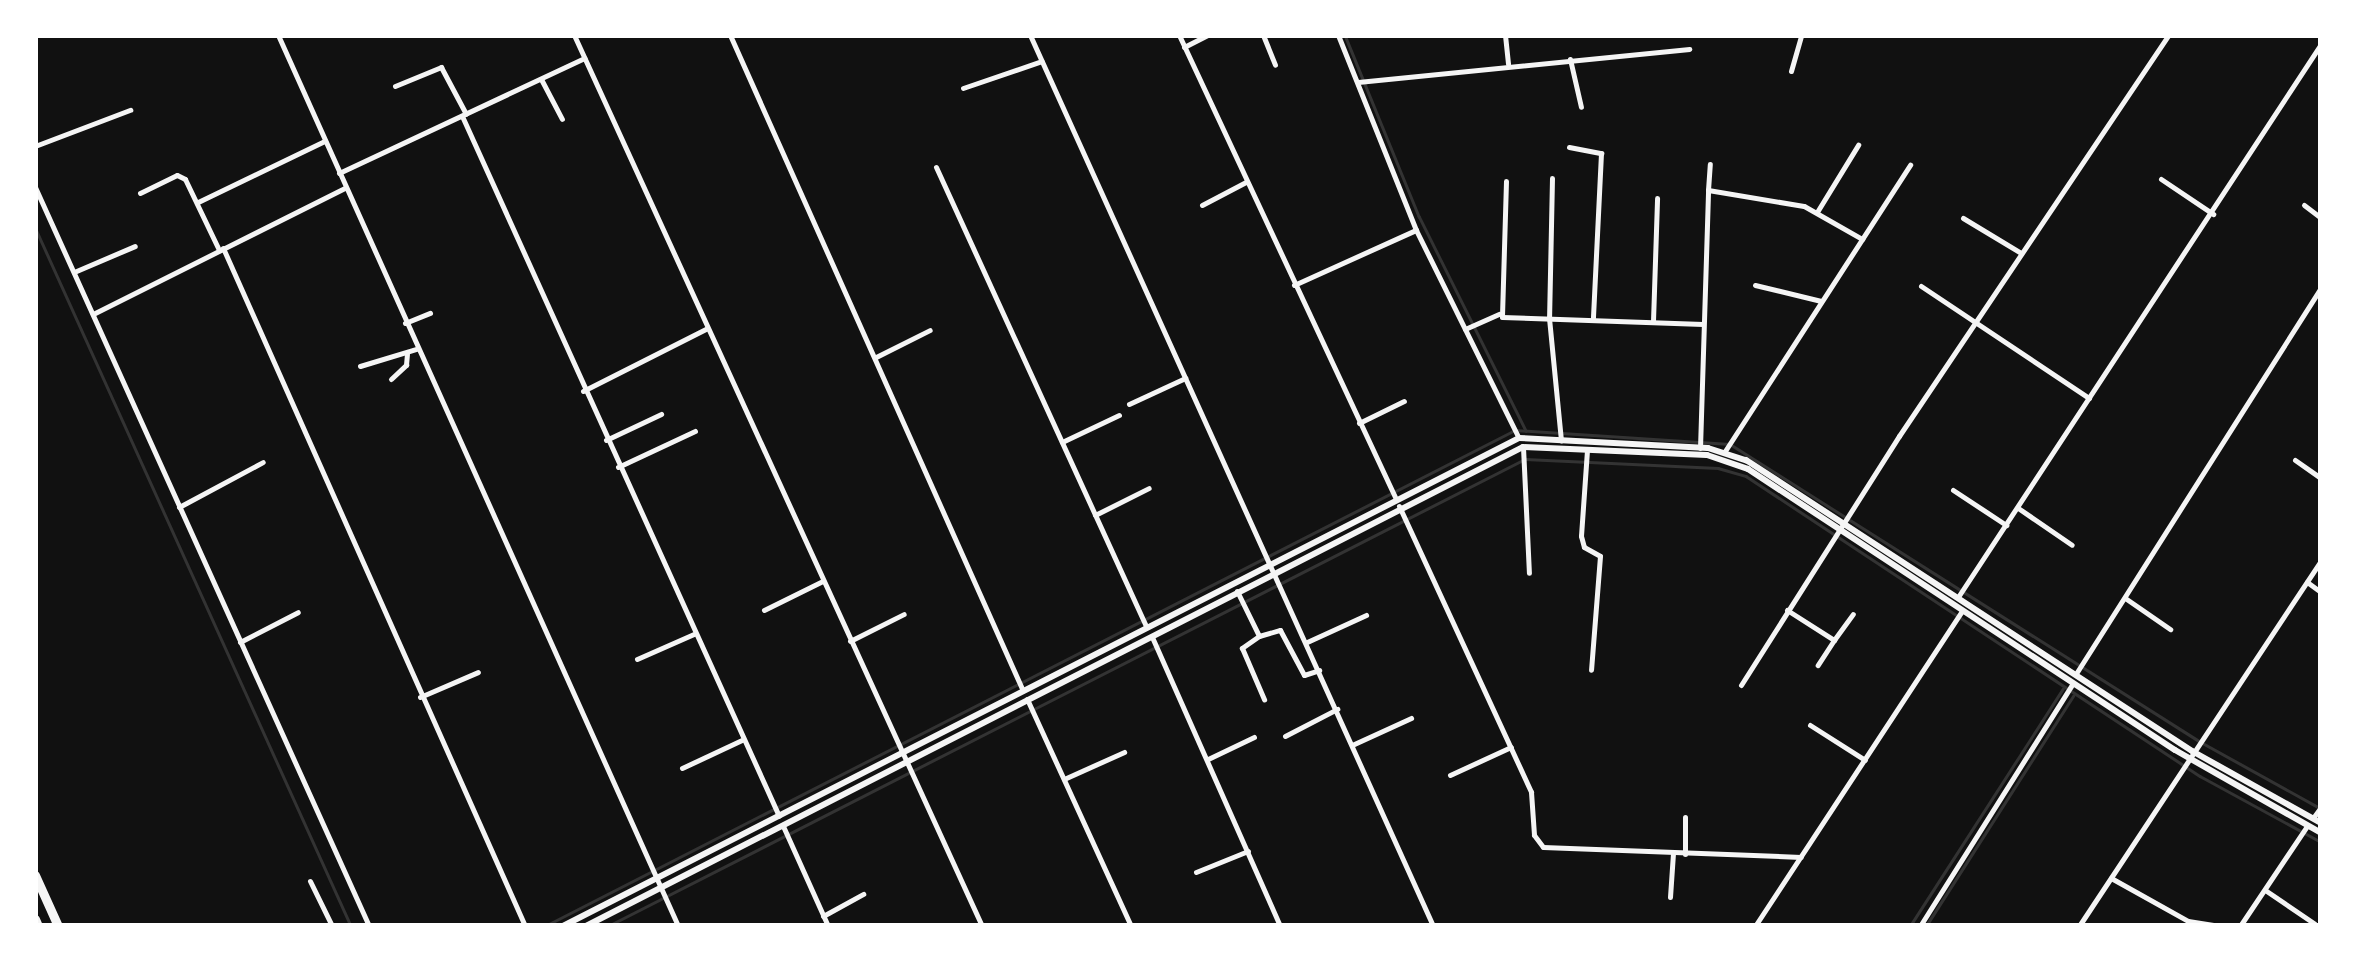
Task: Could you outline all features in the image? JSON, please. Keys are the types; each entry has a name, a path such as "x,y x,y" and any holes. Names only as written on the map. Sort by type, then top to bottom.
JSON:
{"highway":[{"path":"35,875 58,926"},
{"path":"35,918 38,926"}],"street":[{"path":"278,35 678,926"},
{"path":"574,35 982,926"},
{"path":"730,35 1131,926"},
{"path":"1030,35 1433,926"},
{"path":"1179,35 1511,746 1543,847 1801,857"},
{"path":"1183,47 1208,35"},
{"path":"1263,35 1275,65"},
{"path":"1338,35 1416,230 1519,438"},
{"path":"1505,35 1508,64"},
{"path":"1791,71 1801,35"},
{"path":"1741,685 1974,322 2168,35"},
{"path":"1958,598 2321,44"},
{"path":"1357,82 1508,64 1689,50"},
{"path":"339,173 584,58"},
{"path":"1570,59 1581,108"},
{"path":"962,88 1042,61"},
{"path":"395,86 441,67 583,391 778,816"},
{"path":"541,79 562,119"},
{"path":"35,146 130,110"},
{"path":"198,202 325,141"},
{"path":"1817,212 1858,145"},
{"path":"1569,147 1601,153 1593,319"},
{"path":"1700,448 1710,164"},
{"path":"1725,452 1910,165"},
{"path":"936,167 1208,759 1280,926"},
{"path":"140,193 181,176 198,202 525,926"},
{"path":"1552,178 1549,318 1561,440"},
{"path":"2161,179 2213,214"},
{"path":"1499,314 1506,181"},
{"path":"1202,205 1246,182"},
{"path":"35,188 369,926"},
{"path":"92,314 346,188"},
{"path":"1708,190 1817,212 1862,239"},
{"path":"1653,321 1657,198"},
{"path":"2304,205 2321,218"},
{"path":"1964,218 2021,253"},
{"path":"1294,285 1416,230"},
{"path":"74,272 135,246"},
{"path":"1754,285 1821,300"},
{"path":"1921,286 2090,398"},
{"path":"2077,672 2321,288"},
{"path":"405,323 430,313"},
{"path":"1465,329 1499,314 1703,324"},
{"path":"583,391 706,329"},
{"path":"876,357 930,330"},
{"path":"360,366 416,349"},
{"path":"391,378 406,364 406,354"},
{"path":"1129,404 1185,378"},
{"path":"1360,423 1404,401"},
{"path":"606,440 661,414"},
{"path":"1062,442 1119,416"},
{"path":"618,467 694,431"},
{"path":"586,926 906,763 1025,695 1519,438 1725,452 2077,672 2190,754 2317,821 2321,807"},
{"path":"1397,502 1523,447 1727,460 1841,526 2072,684 2321,834"},
{"path":"1523,447 1530,574"},
{"path":"1587,450 1581,536 1584,547 1600,556 1591,670"},
{"path":"2295,460 2321,478"},
{"path":"178,507 264,462"},
{"path":"1096,515 1148,488"},
{"path":"1953,490 2006,525"},
{"path":"2018,508 2072,544"},
{"path":"2079,926 2321,561"},
{"path":"1148,630 1237,591 1273,567"},
{"path":"764,610 823,581"},
{"path":"2308,582 2321,592"},
{"path":"1237,591 1259,636"},
{"path":"2124,598 2170,629"},
{"path":"1786,610 1834,640"},
{"path":"1755,926 1962,611"},
{"path":"240,642 298,612"},
{"path":"850,640 904,614"},
{"path":"1818,665 1853,614"},
{"path":"1307,642 1366,615"},
{"path":"1264,699 1242,648 1259,636 1280,630 1304,675 1320,670"},
{"path":"637,659 694,634"},
{"path":"420,697 478,672"},
{"path":"1920,926 2072,684"},
{"path":"563,926 1025,695"},
{"path":"1285,736 1337,709"},
{"path":"1352,745 1411,718"},
{"path":"1810,726 1865,760"},
{"path":"1208,759 1254,737"},
{"path":"682,768 742,740"},
{"path":"1450,775 1511,746"},
{"path":"1064,779 1124,752"},
{"path":"1684,817 1685,854"},
{"path":"784,826 828,926"},
{"path":"2240,926 2307,826"},
{"path":"1196,872 1248,851"},
{"path":"1670,897 1673,853"},
{"path":"2110,878 2188,921 2220,926"},
{"path":"310,881 332,926"},
{"path":"2265,890 2315,924"},
{"path":"823,916 863,894"}],"waterway":[{"path":"1345,35 1419,216 1526,431"},
{"path":"35,227 351,926"},
{"path":"545,926 1515,430 1730,444 2199,741 2320,808"},
{"path":"608,926 1525,459 1718,468 1746,476 2200,776 2321,842"},
{"path":"1910,926 2063,689"},
{"path":"1926,926 2073,696"}]}
